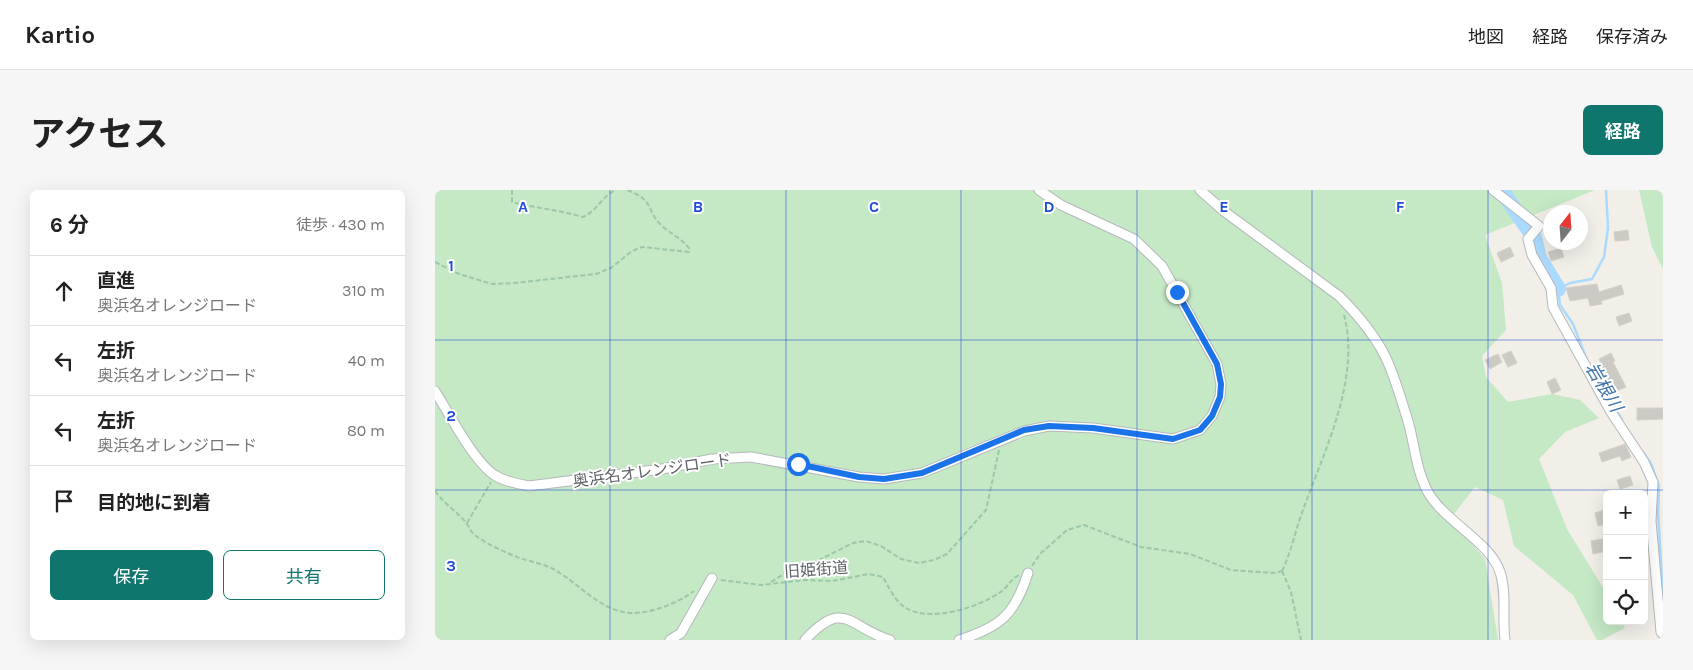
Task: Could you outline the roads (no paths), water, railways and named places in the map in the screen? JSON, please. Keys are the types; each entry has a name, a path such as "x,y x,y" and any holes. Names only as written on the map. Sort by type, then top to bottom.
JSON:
{"street":[{"name":"奥浜名オレンジロード","path":"435,391 480,460 495,476 514,484 529,486 550,485 662,469 712,459 751,456 884,479 922,473 1024,430 1049,426 1093,428 1173,439 1200,430 1212,416 1220,397 1221,384 1217,364 1162,266 1134,239 1061,205 1039,190"},
{"path":"1200,190 1225,212 1339,296 1356,313 1385,356 1408,422 1419,473 1430,494 1444,513 1483,547 1497,564 1502,584 1505,640"},
{"path":"1493,190 1539,226 1528,239 1532,255 1551,288 1553,307 1611,412 1644,462 1653,482 1651,521 1654,567 1661,632 1663,634"},
{"path":"959,640 982,633 1007,616 1020,597 1027,573"},
{"path":"670,640 681,633 712,578"},
{"path":"805,640 825,621 843,618 890,640"}],"waterway":[{"name":"岩根川","path":"1501,190 1534,237 1539,258 1558,289"},
{"path":"1587,360 1573,324 1560,305 1558,289 1570,283 1592,279 1604,257 1608,228 1606,190"},
{"name":"岩根川","path":"1601,384 1622,420"},
{"name":"岩根川","path":"1643,452 1651,464 1659,486 1658,513 1663,597"}]}
